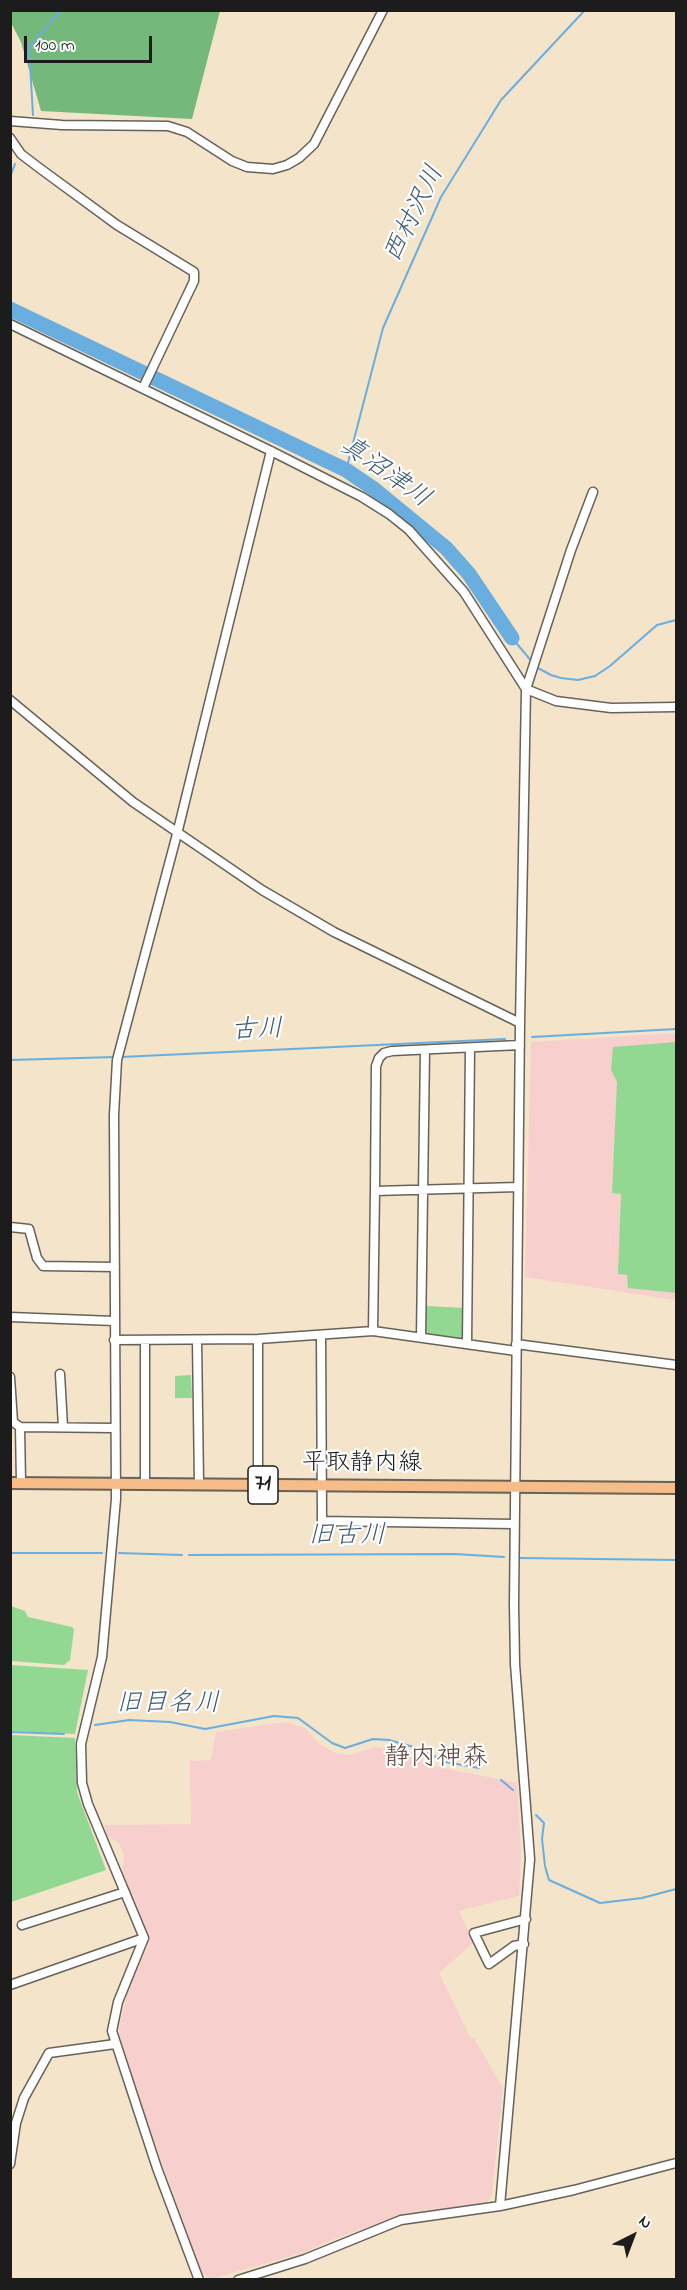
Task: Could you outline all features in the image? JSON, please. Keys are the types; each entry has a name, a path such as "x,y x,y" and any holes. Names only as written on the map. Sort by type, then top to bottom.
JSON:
{"main road":[{"name":"平取静内線","path":"16,1483 676,1488"}],"street":[{"path":"10,121 62,125 168,126 187,132 232,161 247,167 273,169 287,165 299,158 314,144 383,10"},
{"path":"10,138 21,154 117,225 194,272 194,281 145,385"},
{"path":"10,324 145,385 362,497 409,530 464,592 526,689 567,703 611,708 676,707"},
{"path":"199,2280 157,2168 112,2031 117,2008 144,1938 88,1804 82,1783 81,1744 102,1657 116,1499 114,1115 118,1056 177,834 271,451"},
{"path":"500,2206 530,1858 515,1664 514,1524 526,689 571,550 593,492"},
{"path":"10,700 96,772 177,834 262,890 334,932 520,1023"},
{"path":"373,1331 376,1066 379,1058 384,1053 392,1051 520,1045"},
{"path":"467,1344 470,1048"},
{"path":"421,1337 425,1050"},
{"path":"375,1191 518,1187"},
{"path":"10,1227 29,1229 37,1258 43,1266 115,1267"},
{"path":"10,1317 114,1321"},
{"path":"114,1340 258,1339 373,1331 467,1344 676,1365"},
{"path":"321,1335 322,1521 514,1524"},
{"path":"258,1339 258,1485"},
{"path":"145,1340 145,1484"},
{"path":"197,1340 199,1484"},
{"path":"60,1374 63,1427"},
{"path":"10,1377 12,1422 20,1427 114,1428"},
{"path":"16,1483 20,1427"},
{"path":"22,1925 125,1892"},
{"path":"524,1944 514,1946 489,1964 474,1933 526,1919"},
{"path":"10,1985 144,1938"},
{"path":"10,2164 16,2123 24,2098 49,2053 115,2044"},
{"path":"238,2280 305,2259 401,2220 500,2206 574,2190 676,2163"}],"shaded area":[{"path":"676,1033 676,1300 525,1277 531,1042"},
{"path":"285,1722 305,1728 317,1742 335,1753 351,1755 374,1747 409,1752 434,1766 517,1783 521,1852 519,1896 459,1911 474,1942 439,1973 471,2039 474,2038 503,2088 492,2194 487,2203 406,2213 305,2252 211,2279 202,2273 141,2105 120,2036 119,2028 129,1986 149,1945 122,1873 124,1854 119,1843 107,1836 104,1825 191,1824 190,1761 211,1760 216,1732"}],"green space":[{"path":"10,11 220,11 192,119 41,111 21,42 11,23"},
{"path":"676,1042 676,1293 628,1288 627,1275 618,1274 621,1194 612,1193 617,1082 611,1070 613,1047"},
{"path":"426,1306 465,1308 464,1337 460,1339 429,1334 425,1331"},
{"path":"191,1375 192,1398 175,1398 175,1376"},
{"path":"11,1606 25,1611 28,1617 72,1627 74,1630 70,1660 64,1665 11,1661"},
{"path":"11,1665 88,1670 75,1734 11,1731"},
{"path":"11,1735 75,1738 77,1792 106,1870 11,1902"}],"waterway":[{"path":"33,115 29,47 61,10"},
{"name":"西村沢川","path":"346,470 383,328 441,197 501,100 585,10"},
{"path":"10,177 15,164"},
{"name":"真沼津川","path":"10,309 346,470 374,489 446,548 469,574 512,638"},
{"name":"真沼津川","path":"536,667 561,678 578,680 595,676 610,666 657,625 676,620"},
{"name":"真沼津川","path":"512,638 533,663"},
{"name":"古川","path":"532,1037 676,1029"},
{"name":"古川","path":"121,1057 505,1039"},
{"name":"古川","path":"10,1060 115,1057"},
{"name":"旧古川","path":"10,1553 102,1553"},
{"name":"旧古川","path":"119,1553 182,1555"},
{"name":"旧古川","path":"189,1555 455,1554 504,1557"},
{"name":"旧古川","path":"520,1558 676,1560"},
{"name":"旧目名川","path":"95,1725 129,1720 170,1722 205,1729 274,1716 298,1718 332,1743 345,1748 373,1739 389,1740 417,1748 446,1762 479,1768"},
{"name":"旧目名川","path":"10,1732 64,1734"},
{"name":"旧目名川","path":"501,1780 513,1790"},
{"name":"旧目名川","path":"536,1815 544,1823 542,1839 549,1880 600,1903 642,1898 676,1889"}],"district":[{"name":"静内神森","path":"436,1760"}]}
